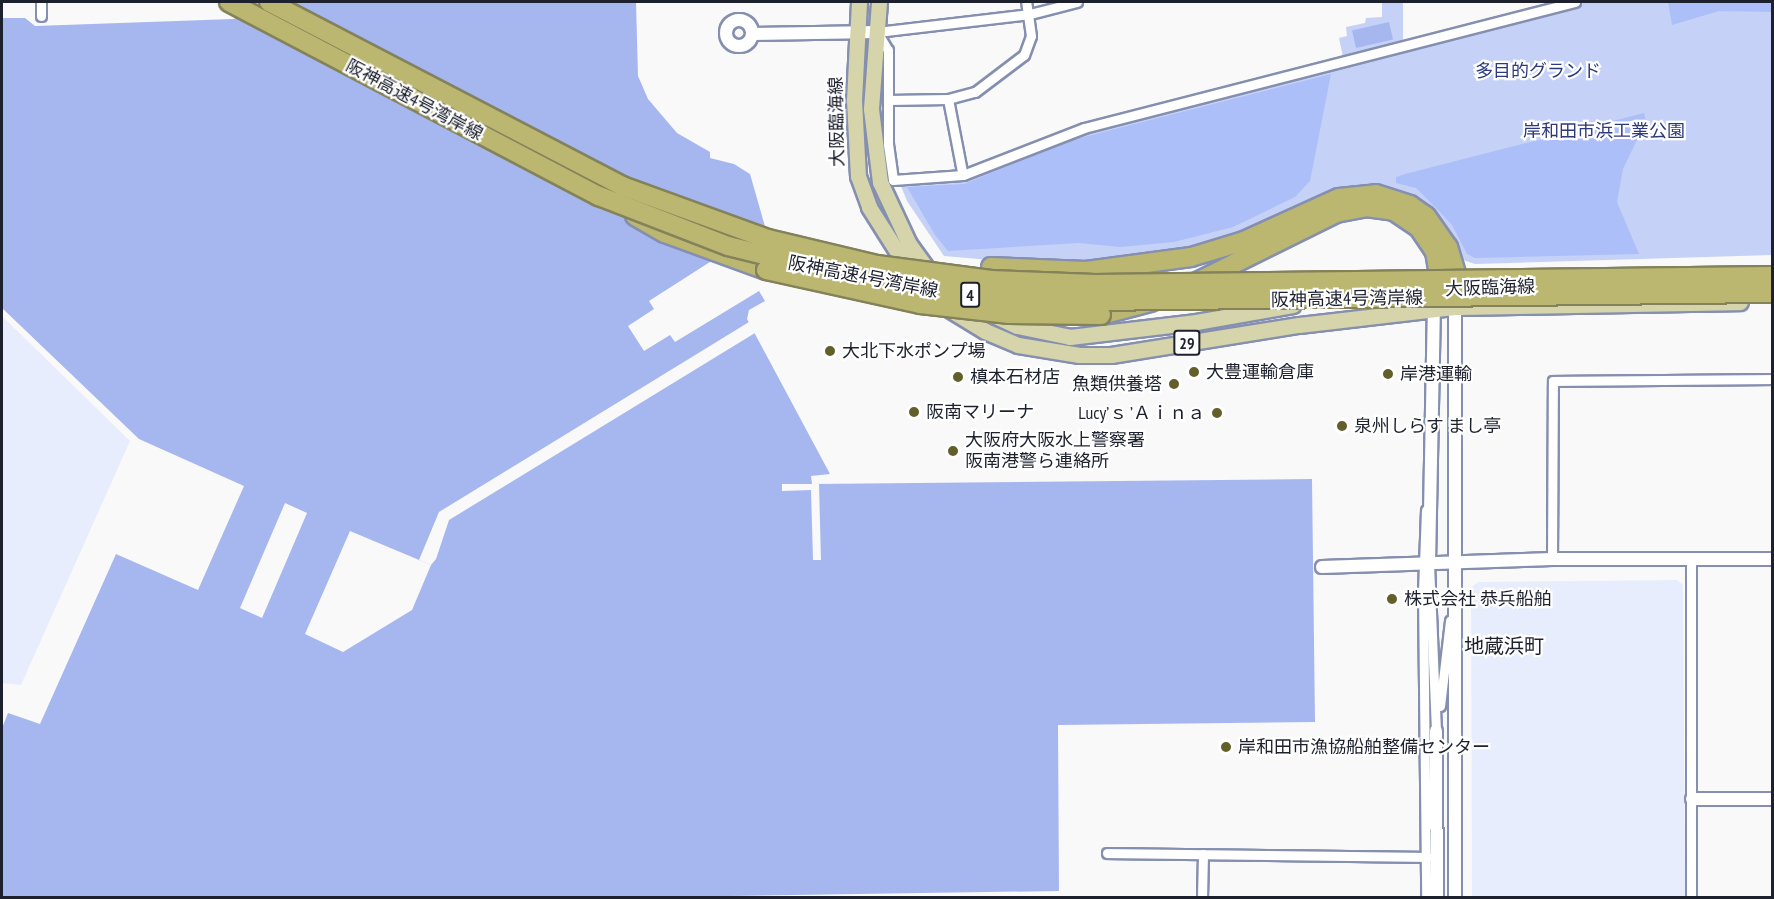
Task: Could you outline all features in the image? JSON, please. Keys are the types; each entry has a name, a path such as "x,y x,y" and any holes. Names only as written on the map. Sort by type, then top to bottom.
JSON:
{"highway":[{"name":"阪神高速4号湾岸線","path":"229,2 599,196 718,242 780,261 878,283 991,297 1169,302 1773,293"},
{"name":"阪神高速4号湾岸線","path":"268,2 611,181 768,239 837,257 925,273 1042,283 1155,285 1773,276"},
{"name":"4","path":"768,239 882,259 1086,271 1137,266 1217,250 1319,206 1358,194 1394,197 1410,205 1438,231 1448,247 1447,274"},
{"name":"4","path":"599,196 665,233 706,249 823,286 962,309 1101,315 1167,296 1336,213 1365,207 1394,211 1419,228 1447,274"}],"main road":[{"name":"大阪臨海線","path":"860,2 854,143 858,176 869,207 912,276 956,316 985,331 1042,352 1111,355 1299,325 1454,307 1773,302"},
{"name":"大阪臨海線","path":"879,2 872,136 887,204 919,259 950,295 990,314 1049,334 1092,336 1196,322 1447,274 1773,268"}],"street":[{"path":"41,2 41,16"},
{"path":"888,100 948,99 975,92 1024,56 1030,36 1030,14 1026,2"},
{"path":"752,34 877,32 1030,14 1053,4 1077,2"},
{"path":"877,32 888,50 888,144 893,180 963,176 1084,128 1541,6 1575,2"},
{"path":"948,99 962,172"},
{"path":"1447,274 1454,307 1455,897"},
{"path":"1426,897 1426,564 1430,480 1432,311 1447,274"},
{"path":"1552,559 1553,381 1773,379"},
{"path":"1322,567 1552,559 1773,559"},
{"path":"1691,560 1691,897"},
{"path":"1426,564 1436,731 1437,897"},
{"path":"1436,731 1454,592"},
{"path":"1692,799 1773,799"},
{"path":"1107,853 1427,857"},
{"path":"1202,897 1203,854"}],"shaded area":[{"path":"294,2 636,2 638,76 648,99 677,133 710,152 710,158 734,164 750,174 766,230 753,272 713,260 649,301 654,309 628,326 644,351 670,335 675,342 759,291 765,301 749,310 747,319 830,474 811,476 812,484 1312,479 1315,722 1058,725 1059,891 593,898 2,897 2,728 8,713 40,724 116,554 198,590 244,486 139,439 2,308 2,18 25,18 35,26 233,19","holes":["285,503 307,513 262,618 240,608","350,531 431,565 412,610 343,652 305,634"]},
{"path":"1389,22 1393,40 1356,48 1352,31"},
{"path":"2,316 130,441 21,685 2,683"},
{"path":"1677,580 1683,585 1685,897 1472,897 1471,588 1478,582"}],"green space":[{"path":"1382,2 1403,2 1403,42 1343,57 1339,38 1347,36 1346,27 1365,23 1366,18 1382,17"},
{"name":"岸和田市浜工業公園","path":"1587,2 1772,2 1772,255 1475,264 1463,260 1447,228 1415,197 1394,189 1363,185 1315,198 1223,241 1166,254 1120,261 1002,261 944,256 907,201 899,181 963,179 1096,129"},
{"path":"1668,2 1772,2 1772,12 1719,11 1672,25"},
{"path":"1331,74 1310,181 1295,197 1233,227 1174,242 1120,247 1079,243 948,251 935,235 907,187 964,184 1072,140"},
{"path":"1644,113 1646,121 1623,169 1617,202 1639,254 1475,258 1467,254 1452,225 1416,188 1396,183 1396,177 1405,174"}],"pier":[{"path":"749,322 755,333 449,520 436,559 431,565 419,560 439,512"},
{"path":"782,484 819,484 821,560 813,560 811,490 782,491"}],"place":[{"name":"大北下水ポンプ場","path":"830,351"},
{"name":"大豊運輸倉庫","path":"1194,372"},
{"name":"岸港運輸","path":"1388,374"},
{"name":"槙本石材店","path":"958,377"},
{"name":"魚類供養塔","path":"1174,384"},
{"name":"阪南マリーナ","path":"914,412"},
{"name":"Lucy’ｓ ’Ａｉｎａ","path":"1217,413"},
{"name":"泉州しらす まし亭","path":"1342,426"},
{"name":"大阪府大阪水上警察署 阪南港警ら連絡所","path":"953,451"},
{"name":"株式会社 恭兵船舶","path":"1392,599"},
{"name":"岸和田市漁協船舶整備センター","path":"1226,747"}],"district":[{"name":"地蔵浜町","path":"1504,646"}],"park label":[{"name":"多目的グランド","path":"1538,71"}]}
